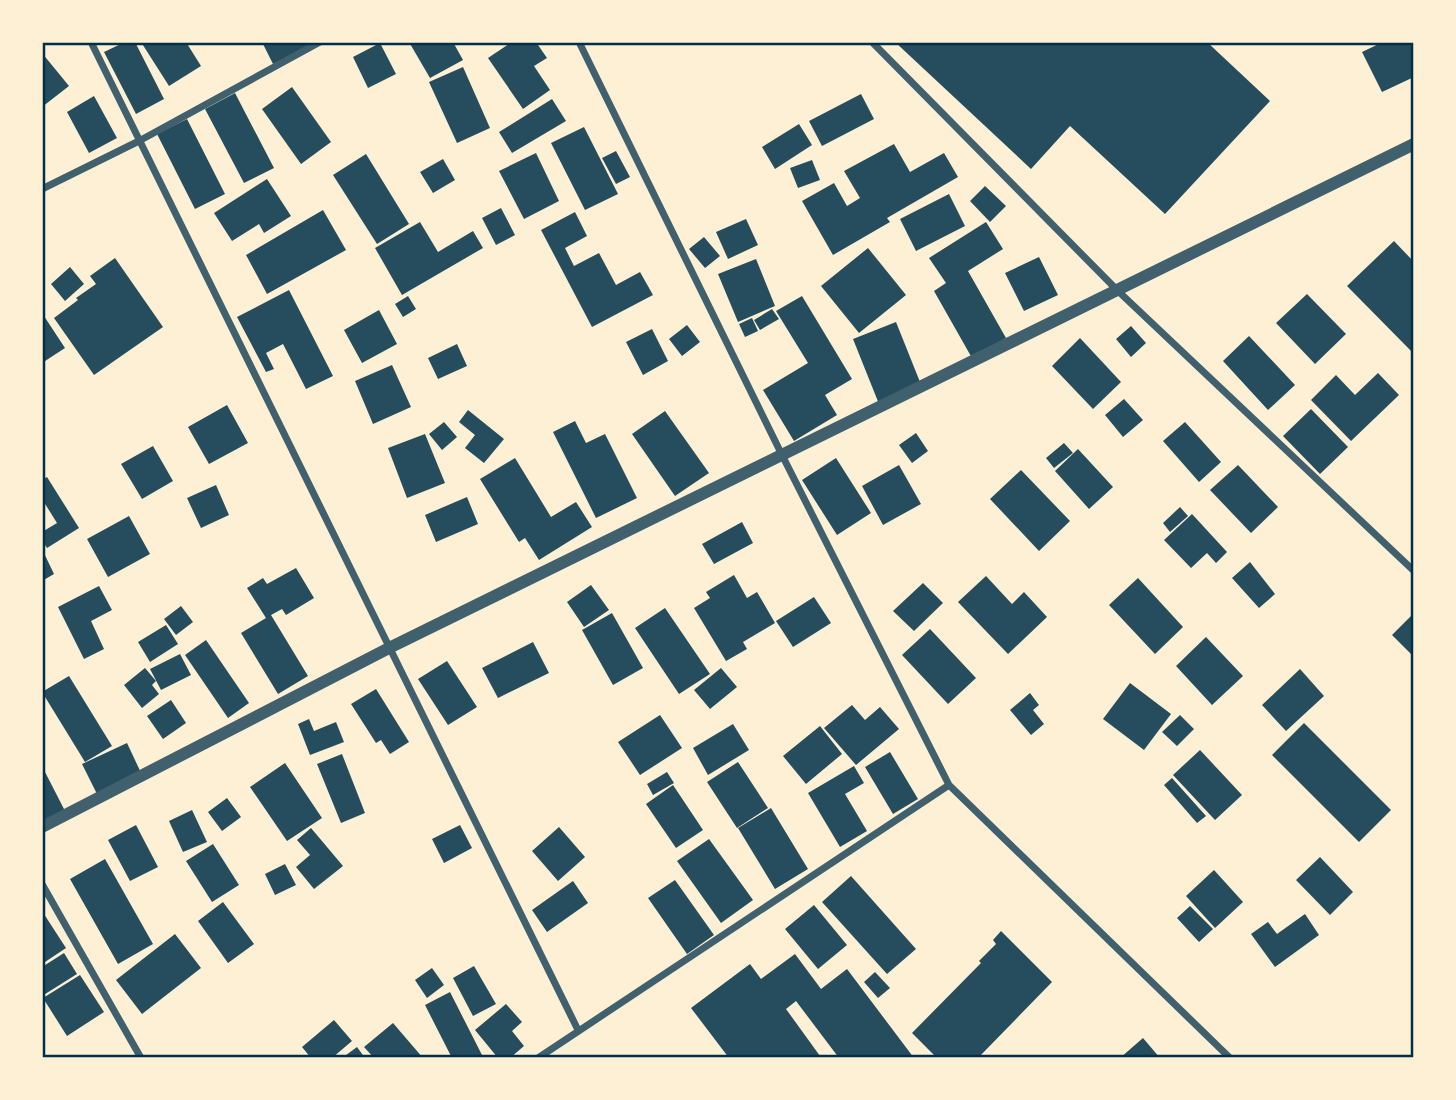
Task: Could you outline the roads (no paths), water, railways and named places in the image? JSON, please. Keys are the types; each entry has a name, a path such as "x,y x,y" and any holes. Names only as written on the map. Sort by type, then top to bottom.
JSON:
{"street":[{"path":"91,42 578,1030"},
{"path":"42,189 139,141 320,42"},
{"path":"579,42 782,455 949,785 1230,1058"},
{"path":"872,42 1118,291 1414,571"},
{"path":"42,827 391,648 1414,144"},
{"path":"538,1058 949,785"},
{"path":"42,884 141,1058"}]}
